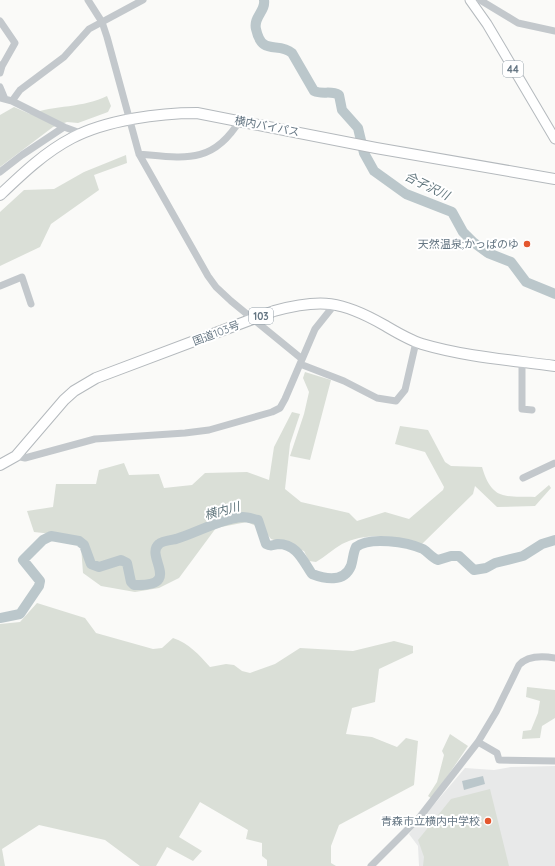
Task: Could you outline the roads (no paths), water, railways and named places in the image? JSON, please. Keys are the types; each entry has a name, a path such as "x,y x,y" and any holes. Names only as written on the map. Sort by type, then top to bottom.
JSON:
{"highway":[{"name":"横内バイパス","path":"0,195 21,175 58,146 83,134 114,122 170,113 197,112 376,148 555,179"},
{"name":"国道103号","path":"0,465 16,456 64,400 82,386 96,378 252,319 294,305 317,302 335,304 362,312 416,342 468,355 555,366"}],"main road":[{"name":"44","path":"470,0 487,24 555,139"}],"street":[{"path":"88,0 102,22 139,154 208,276 216,287 301,362 344,381 377,398 396,401 405,390 416,342"},
{"path":"6,99 64,56 89,29 144,0"},
{"path":"480,0 518,23 530,27 540,27 555,31"},
{"path":"0,21 15,43 1,68"},
{"path":"0,87 6,99 64,127 83,134"},
{"path":"139,154 180,158 207,152 219,145 233,132 240,120"},
{"path":"0,172 27,151 64,127"},
{"path":"0,286 22,277 31,304"},
{"path":"16,456 25,458 95,439 209,430 272,412 280,408 315,329 335,304"},
{"path":"522,361 522,410 532,410"},
{"path":"523,478 555,463"},
{"path":"371,866 420,818 478,742 496,712 513,675 522,661 541,656 555,658"},
{"path":"478,742 497,753 499,760 555,761"}],"waterway":[{"name":"合子沢川","path":"264,0 263,7 256,21 256,29 262,43 266,46 281,48 292,53 314,91 339,95 342,110 358,128 364,153 374,171 406,194 452,212 463,232 473,242 488,253 511,262 526,282 555,294"},
{"name":"横内川","path":"0,618 20,614 39,586 40,581 23,560 43,540 51,536 79,541 84,545 91,564 99,567 121,560 127,563 131,582 134,585 149,584 157,581 160,576 160,570 156,556 156,549 160,543 176,539 226,520 243,517 258,520 266,544 271,546 278,544 290,547 299,554 312,574 328,578 344,575 351,566 356,547 370,542 389,541 416,546 423,549 438,560 451,556 459,556 474,570 486,568 495,563 523,556 542,544 555,540"}],"place":[{"name":"天然温泉;かっぱのゆ","path":"527,244"},
{"name":"青森市立横内中学校","path":"488,821"}]}
